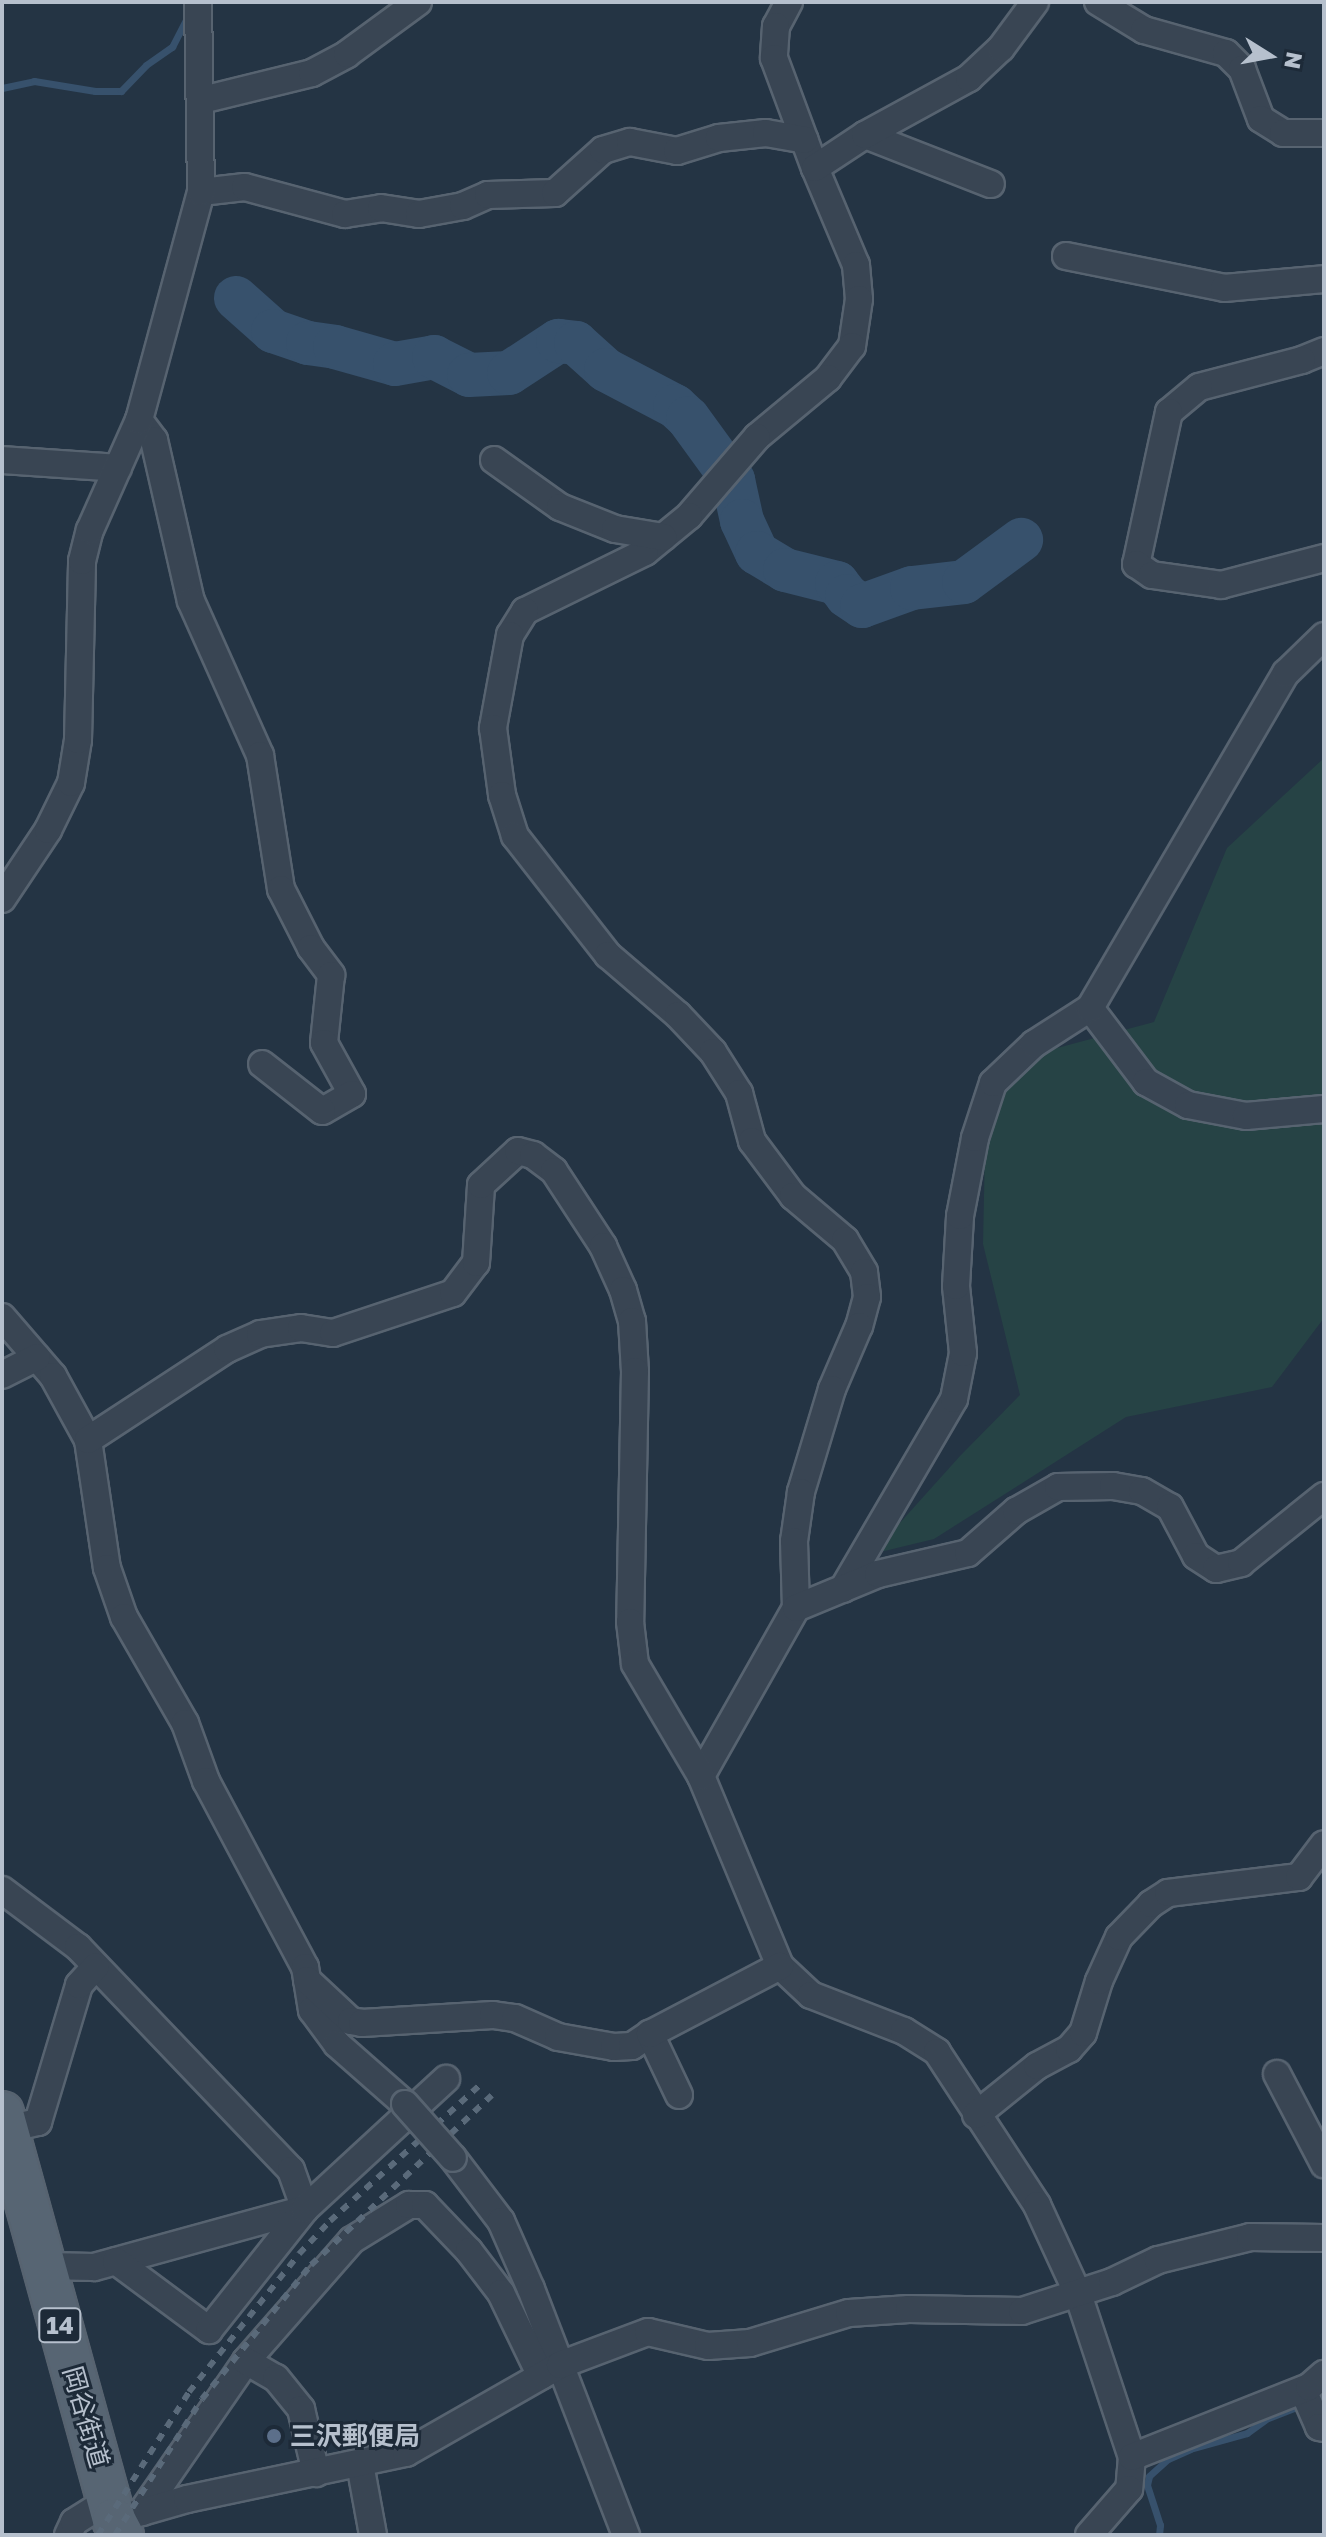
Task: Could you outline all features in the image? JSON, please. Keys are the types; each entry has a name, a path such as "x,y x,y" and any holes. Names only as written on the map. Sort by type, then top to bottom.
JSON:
{"main road":[{"name":"岡谷街道","path":"4,2121 44,2266 122,2517"}],"street":[{"path":"2,899 48,830 71,783 78,740 82,561 90,530 139,420 201,192 202,100 198,2"},
{"path":"202,100 312,73 347,54 418,2"},
{"path":"701,1776 796,1608 794,1541 801,1492 832,1389 859,1326 867,1297 864,1272 845,1240 793,1196 752,1141 739,1093 713,1052 678,1015 608,955 515,836 502,795 495,742 501,673 510,635 525,611 645,552 689,516 757,437 828,378 852,346 859,299 856,265 774,58 776,26 789,2"},
{"path":"815,168 865,135 969,78 1001,48 1035,2"},
{"path":"1098,2 1144,30 1226,53 1242,69 1261,119 1283,133 1324,133"},
{"path":"201,192 245,187 345,214 381,208 419,214 463,206 488,195 555,193 603,150 630,142 677,151 719,138 766,133 804,140"},
{"path":"865,135 991,184"},
{"path":"1066,256 1224,288 1324,279"},
{"path":"1324,351 1302,360 1199,387 1169,412 1136,564 1152,575 1221,585 1324,558"},
{"path":"139,420 154,440 191,601 260,755 281,889 311,948 331,975 324,1043 352,1094 322,1111 262,1064"},
{"path":"2,460 118,468"},
{"path":"494,460 560,507 615,529 663,537"},
{"path":"843,1589 954,1399 963,1353 956,1286 960,1216 975,1138 993,1083 1034,1044 1090,1008 1286,673 1324,636"},
{"path":"1286,673 1324,648"},
{"path":"1090,1008 1146,1082 1188,1105 1246,1116 1324,1109"},
{"path":"88,1440 227,1349 260,1334 301,1328 333,1333 453,1293 476,1263 481,1185 518,1151 533,1155 554,1171 603,1246 623,1290 632,1321 635,1371 630,1622 635,1664 701,1776 780,1966 811,1995 904,2031 937,2052 1037,2205 1078,2294 1132,2457 1129,2489 1089,2535"},
{"path":"2,1317 37,1357 70,1403 88,1440 107,1568 124,1617 185,1723 206,1781 305,1967 312,2010 337,2044 405,2104 453,2158 501,2221 550,2371 626,2535"},
{"path":"2,1375 37,1357"},
{"path":"796,1608 878,1574 968,1553 1016,1511 1058,1487 1113,1486 1142,1491 1170,1507 1196,1556 1216,1569 1241,1563 1324,1496"},
{"path":"976,2115 1037,2066 1069,2049 1083,2033 1099,1981 1119,1937 1151,1904 1168,1893 1299,1877 1324,1844"},
{"path":"2,1890 78,1947 291,2170 305,2209"},
{"path":"4,2121 38,2122 79,1985 96,1966"},
{"path":"307,1980 351,2021 362,2023 493,2015 515,2018 558,2037 614,2047 632,2046 780,1966"},
{"path":"650,2034 679,2095"},
{"path":"1277,2074 1324,2164"},
{"path":"116,2261 209,2330 305,2209 446,2079"},
{"path":"122,2517 246,2361 352,2240 409,2205 425,2205 469,2251 501,2293 550,2371"},
{"path":"44,2266 94,2267 305,2209"},
{"path":"68,2535 74,2522 122,2517 187,2499 406,2453 550,2371 648,2332 708,2346 750,2343 849,2313 909,2309 1022,2311 1078,2294 1158,2260 1250,2237 1324,2238"},
{"path":"246,2361 276,2378 301,2409 316,2473"},
{"path":"1132,2457 1314,2382 1319,2427 1324,2428"},
{"path":"360,2464 373,2535"}],"green space":[{"path":"1324,758 1324,1318 1272,1387 1126,1417 934,1539 872,1554 1020,1395 983,1244 986,1099 1046,1051 1154,1022 1227,848"}],"waterway":[{"path":"2,88 34,81 95,91 121,91 146,65 172,47 191,10"},
{"path":"236,298 273,331 308,343 335,347 395,364 434,357 469,375 509,373 558,341 576,343 606,370 675,406 688,418 733,480 742,521 757,553 785,570 837,583 847,596 862,606 912,588 964,582 1021,540"},
{"path":"1159,2535 1160,2525 1147,2485 1149,2476 1168,2459 1190,2449 1247,2433 1268,2418 1302,2405"}],"railway":[{"path":"98,2535 189,2392 299,2254 330,2221 482,2083"},
{"path":"115,2535 202,2399 311,2265 492,2095"}],"place":[{"name":"三沢郵便局","path":"274,2436"}]}
